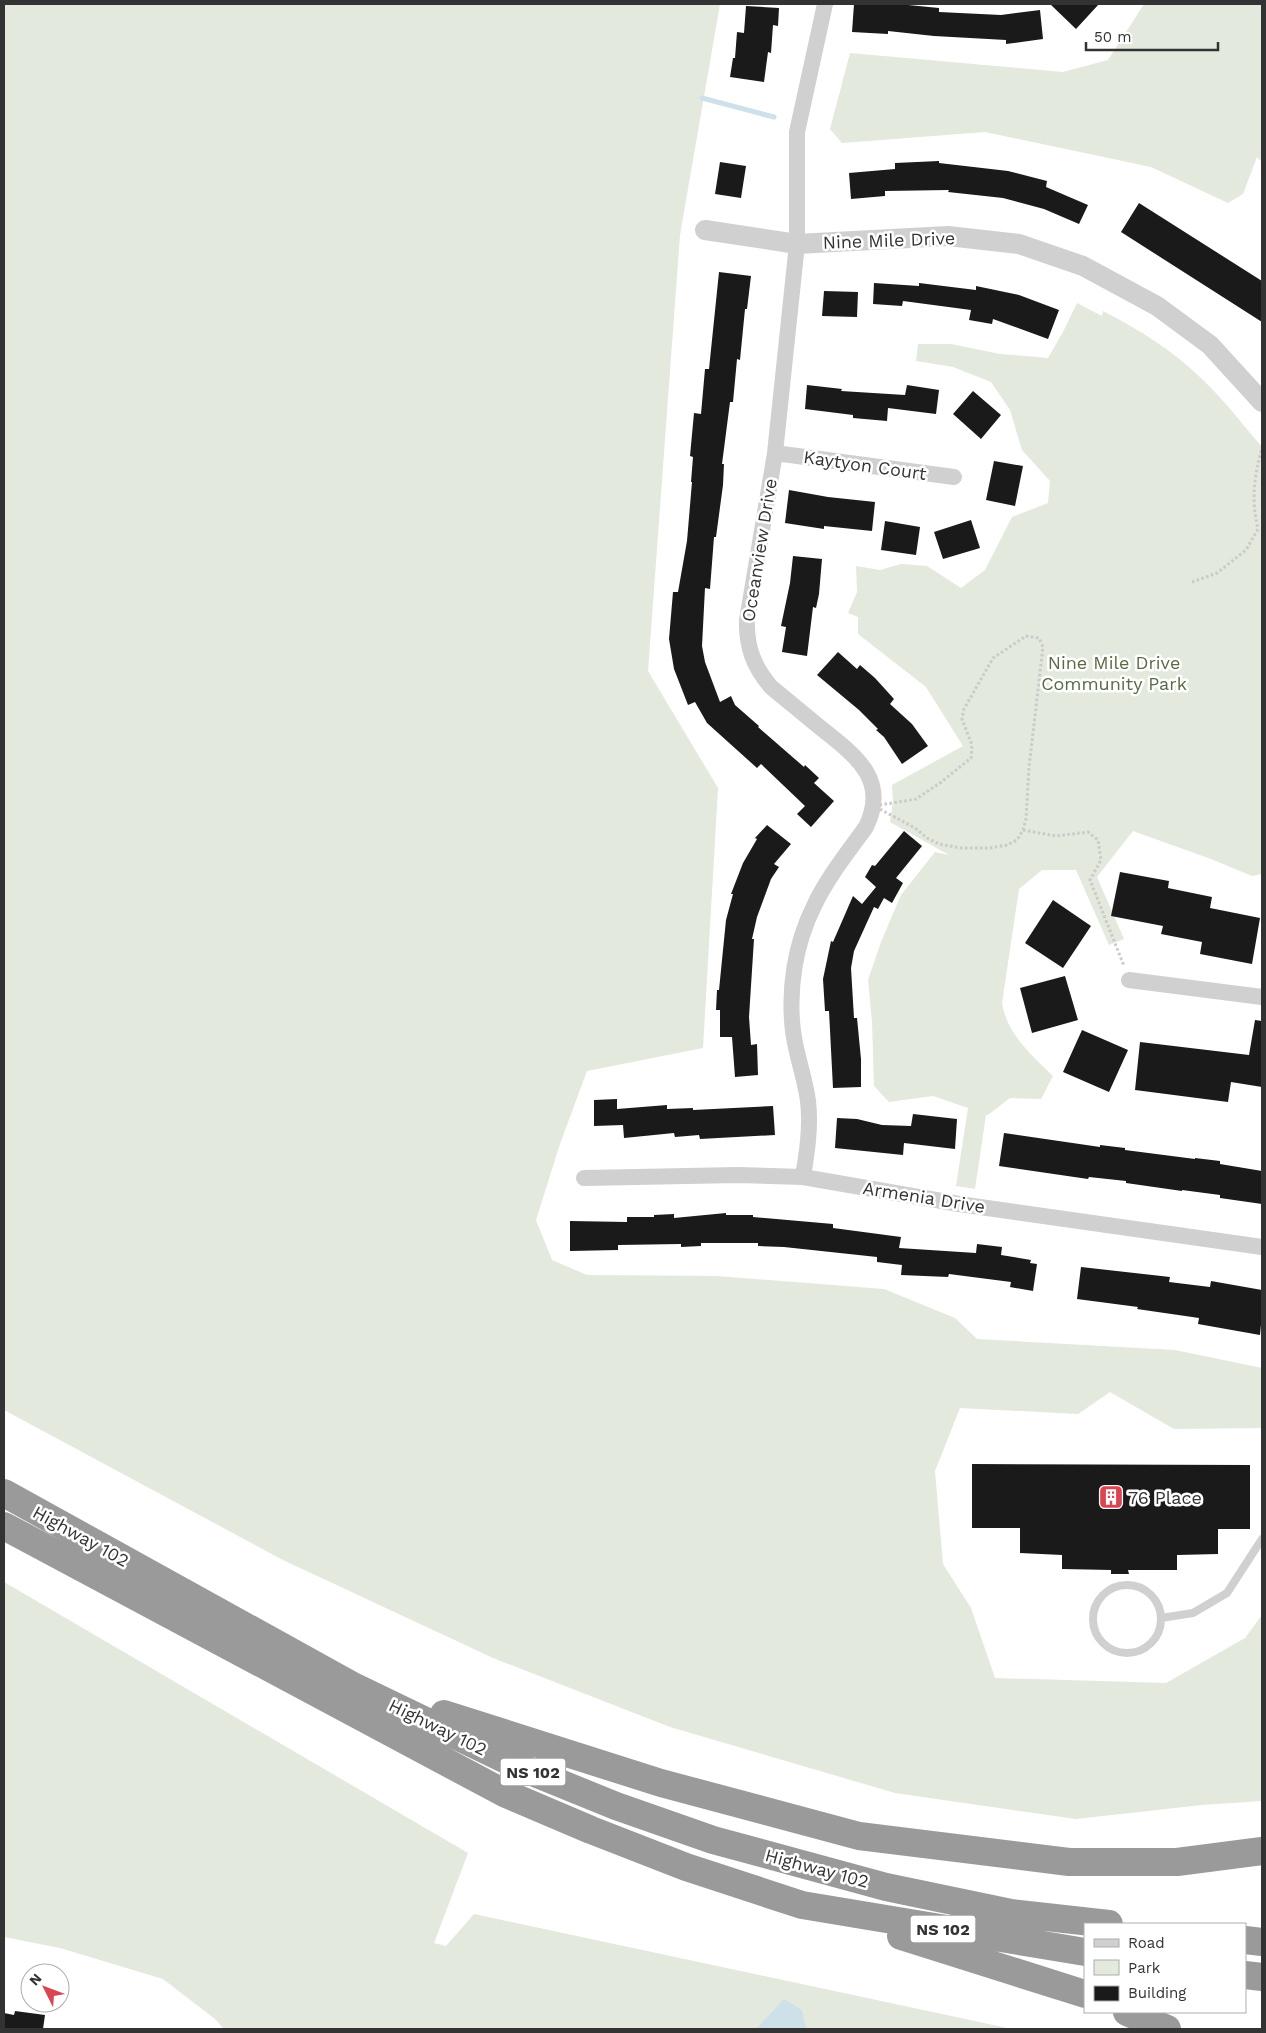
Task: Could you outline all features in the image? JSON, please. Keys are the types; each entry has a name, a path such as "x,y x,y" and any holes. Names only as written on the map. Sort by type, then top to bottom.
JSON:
{"highway":[{"name":"Highway 102","path":"4,1493 351,1685 525,1769 616,1806 713,1840 886,1887 1011,1913 1100,1923"},
{"name":"Highway 102","path":"4,1526 504,1793 590,1830 686,1867 802,1905 1084,1952"},
{"path":"351,1685 660,1783 859,1836 1069,1862 1178,1862 1262,1851"},
{"path":"802,1905 1084,1994"},
{"path":"1246,1940 1262,1942"},
{"path":"1246,1975 1262,1977"},
{"path":"1128,2013 1167,2029"}],"street":[{"name":"Oceanview Drive","path":"803,1177 809,1134 808,1103 793,1029 792,994 795,964 803,933 815,903 866,827 874,806 873,787 864,766 842,745 771,687 758,670 748,646 747,620 775,453 797,244 797,132 825,4"},
{"name":"Nine Mile Drive","path":"704,230 797,244 948,236 1019,244 1083,266 1157,306 1210,345 1262,402"},
{"name":"Kaytyon Court","path":"775,453 954,477"},
{"path":"1129,980 1262,998"},
{"name":"Armenia Drive","path":"584,1178 738,1175 803,1177 959,1204 1262,1248"}],"lane":[{"path":"1161,1618 1194,1613 1227,1593 1262,1539"},
{"path":"1127,1585 1137,1586 1151,1595 1159,1608 1161,1618 1159,1629 1147,1647 1137,1652 1126,1653 1115,1652 1098,1638 1092,1618 1099,1598 1116,1586 1127,1585"}],"path":[{"path":"1192,582 1217,573 1246,550 1260,529 1254,511 1254,478 1262,448"},
{"path":"1026,636 1039,638 1043,647 1029,767 1026,819 1023,830 1017,840 1007,845 990,848 961,848 939,844 927,838 915,828 874,806 916,799 940,783 971,758 972,745 962,719 964,709 979,680 993,658 1011,644 1026,636"},
{"path":"1023,830 1056,836 1088,832 1098,840 1101,860 1090,880 1129,980"}],"green space":[{"path":"4,4 720,4 680,235 648,671 718,788 703,1048 587,1071 560,1144 536,1220 552,1260 587,1275 716,1276 884,1289 955,1318 977,1339 1175,1350 1262,1368 1262,1428 1174,1429 1110,1392 1078,1414 960,1408 935,1471 943,1564 971,1608 995,1678 1166,1683 1245,1638 1262,1615 1262,1801 1202,1805 1076,1819 895,1793 670,1727 493,1658 283,1560 4,1410"},
{"path":"1144,4 1262,4 1262,162 1257,157 1243,194 1228,203 1151,167 985,132 842,143 830,129 850,53 1063,72 1108,60"},
{"name":"Nine Mile Drive Community Park","path":"1077,303 1102,316 1103,311 1117,318 1181,360 1219,397 1262,447 1262,874 1252,876 1133,831 1097,877 1124,939 1109,945 1076,870 1042,870 1019,889 1002,1003 1009,1025 1021,1043 1053,1076 1041,1099 1010,1098 986,1115 975,1189 956,1186 968,1108 933,1096 889,1102 874,1086 872,1022 868,980 881,942 901,895 935,852 949,855 890,822 893,801 892,785 963,746 926,687 858,634 858,617 848,613 857,592 856,566 880,570 901,564 927,566 961,588 985,570 1012,517 1048,503 1050,481 1022,450 1010,410 991,382 953,367 916,361 918,344 951,344 1000,354 1048,358"},
{"path":"4,1582 468,1853 434,1943 446,1946 474,1914 1012,2029 224,2029 215,2019 163,1979 60,1948 4,1937"}],"water":[{"path":"784,1999 802,2010 806,2029 756,2029"}],"building":[{"path":"854,4 898,4 939,8 939,12 1001,15 1040,10 1043,39 1006,44 1006,40 888,31 888,34 852,32"},
{"path":"1050,4 1099,4 1076,29"},
{"path":"746,6 779,8 778,26 773,25 771,53 768,52 764,82 730,77 733,58 735,58 737,32 744,33"},
{"path":"939,161 939,163 1008,171 1047,181 1046,187 1088,205 1079,224 1044,209 1003,198 948,192 949,190 885,191 885,196 851,199 849,173 895,169 895,163"},
{"path":"720,162 746,166 741,198 715,194"},
{"path":"1139,203 1262,281 1262,322 1121,232"},
{"path":"719,272 751,276 747,309 745,309 740,360 737,359 733,402 730,402 722,464 724,464 723,485 716,537 714,537 710,589 705,588 702,646 705,662 720,702 731,696 735,705 758,727 819,778 814,783 834,801 811,827 797,814 805,806 761,764 757,768 707,723 695,702 688,705 674,669 669,639 673,592 678,592 687,541 692,482 693,457 690,456 694,413 701,414 705,369 709,369"},
{"path":"874,283 919,286 919,283 976,290 976,286 1019,295 1059,310 1048,339 993,319 992,324 969,320 971,310 903,301 902,306 873,304"},
{"path":"824,291 858,292 857,317 822,316"},
{"path":"807,385 842,389 841,391 905,395 907,385 939,390 936,414 888,408 887,421 853,418 853,415 805,409"},
{"path":"973,391 1001,415 981,439 953,414"},
{"path":"994,461 1023,466 1015,506 986,500"},
{"path":"789,490 828,497 875,502 872,531 824,526 824,529 785,523"},
{"path":"971,520 980,548 943,559 934,532"},
{"path":"885,521 920,527 916,555 881,550"},
{"path":"793,556 822,559 819,594 816,608 813,607 807,656 782,652 786,627 781,626 790,583"},
{"path":"838,652 857,669 860,665 875,678 894,699 890,704 912,724 928,746 902,764 884,737 876,730 878,729 859,710 817,675"},
{"path":"767,825 791,844 774,864 779,867 771,879 757,917 752,939 754,939 749,1017 751,1045 757,1044 758,1075 735,1077 732,1037 720,1037 720,1010 716,1010 717,990 719,990 726,920 733,894 731,894 743,863 757,839 755,838"},
{"path":"904,831 922,846 896,878 903,883 892,903 884,898 878,909 874,907 854,951 851,968 854,1018 857,1018 861,1059 861,1087 833,1088 829,1011 825,1011 823,979 831,941 833,942 853,896 862,904 876,887 865,877 872,865 875,866"},
{"path":"1120,872 1169,881 1168,888 1212,897 1210,908 1260,918 1252,964 1200,954 1202,942 1161,934 1163,926 1111,916"},
{"path":"1053,900 1091,926 1063,968 1025,943"},
{"path":"1065,976 1078,1020 1032,1033 1020,988"},
{"path":"1255,1020 1262,1021 1262,1087 1231,1082 1228,1102 1135,1090 1140,1042 1249,1055"},
{"path":"1082,1030 1128,1050 1109,1092 1063,1072"},
{"path":"617,1099 617,1109 667,1105 667,1109 693,1108 693,1110 773,1106 775,1135 700,1139 699,1135 675,1137 674,1133 624,1138 623,1125 594,1126 594,1100"},
{"path":"913,1114 957,1119 955,1149 904,1143 903,1155 835,1148 837,1118 857,1119 882,1125 911,1126"},
{"path":"1004,1133 1100,1147 1100,1145 1125,1148 1125,1150 1220,1161 1220,1164 1262,1171 1262,1204 1220,1198 1220,1195 1126,1183 1126,1181 1089,1177 1088,1179 999,1166"},
{"path":"726,1213 726,1215 753,1215 753,1217 833,1224 833,1228 901,1237 899,1248 976,1253 977,1244 1002,1247 1001,1255 1031,1260 1030,1263 1037,1264 1033,1291 1010,1287 1011,1282 949,1274 948,1277 901,1275 902,1265 877,1262 877,1257 758,1246 758,1243 701,1243 701,1246 681,1247 681,1244 618,1245 618,1250 570,1251 570,1221 627,1222 627,1217 654,1217 654,1215 674,1214 674,1218"},
{"path":"1081,1267 1170,1277 1169,1282 1210,1287 1211,1281 1262,1290 1260,1335 1198,1324 1199,1318 1077,1299"},
{"name":"76 Place","path":"972,1464 1250,1465 1250,1529 1218,1529 1218,1554 1177,1555 1177,1570 1128,1570 1129,1574 1111,1574 1111,1570 1062,1569 1062,1555 1020,1553 1020,1528 972,1528"},
{"path":"15,2011 45,2015 43,2029 4,2029 4,2013 14,2015"}],"waterway":[{"path":"702,98 774,117"}],"place":[{"name":"76 Place","path":"1111,1497"}]}
